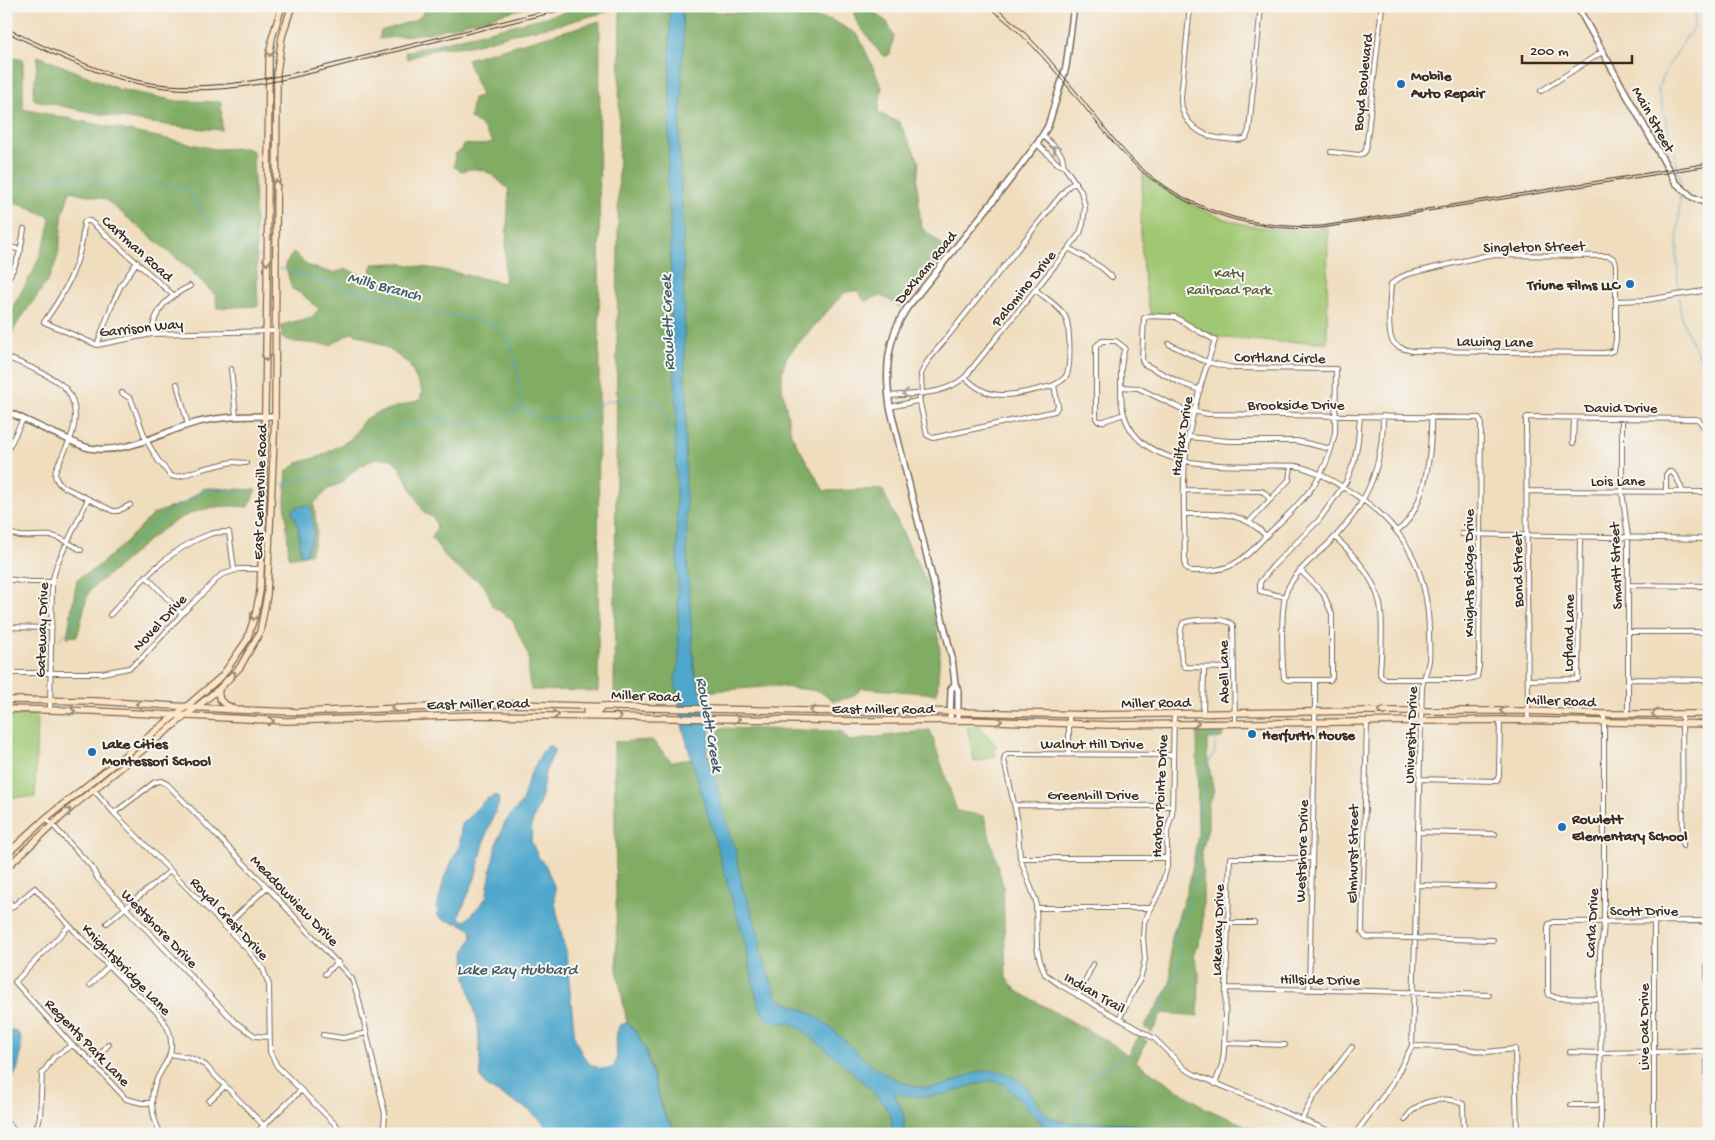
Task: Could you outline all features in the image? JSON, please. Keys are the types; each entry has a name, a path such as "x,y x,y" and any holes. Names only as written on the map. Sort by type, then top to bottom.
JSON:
{"main road":[{"name":"East Centerville Road","path":"6,855 46,818 188,706 222,676 247,640 256,612 260,591 265,416 269,59 272,38 282,6"},
{"name":"East Centerville Road","path":"6,868 52,824 188,716 219,689 240,667 260,632 267,595 275,416 278,67 282,37 293,6"},
{"path":"272,38 282,37"},
{"path":"267,128 277,128"},
{"path":"267,200 276,200"},
{"path":"261,569 268,569"},
{"path":"219,689 218,698 220,702 237,710"},
{"name":"East Miller Road","path":"6,700 96,701 237,710 310,711 530,705 603,706"},
{"path":"530,705 530,715"},
{"path":"572,716 578,713 598,712 603,706"},
{"name":"Miller Road","path":"603,706 1069,715 1422,711 1709,714"},
{"name":"East Miller Road","path":"6,709 176,715 260,721 479,715 862,721 950,720"},
{"path":"310,711 311,721"},
{"path":"1237,713 1238,722"},
{"path":"1275,713 1276,722"},
{"path":"151,714 156,716 160,722 156,730"},
{"name":"Miller Road","path":"950,720 1069,725 1500,720 1709,724"},
{"path":"138,745 142,751"}],"street":[{"name":"Dexham Road","path":"958,720 958,690 954,684 952,658 890,408 887,382 888,356 892,339 902,316 1042,136 1054,111 1066,67 1074,6"},
{"path":"1190,6 1181,97 1182,111 1190,124 1207,136 1219,139 1241,140 1248,135 1260,6"},
{"name":"Boyd Boulevard","path":"1331,152 1359,154 1364,153 1367,146 1382,6"},
{"name":"Main Street","path":"1577,6 1676,183 1692,197 1709,204"},
{"path":"1541,91 1602,52"},
{"name":"Palomino Drive","path":"888,396 922,394 947,388 965,377 1070,248 1080,233 1085,214 1083,199 1076,182 1064,166 1062,156 1042,136"},
{"name":"Palomino Drive","path":"1037,144 1058,164 1064,166"},
{"path":"890,408 919,399 922,394 921,374 927,362 1057,200 1069,186 1076,182"},
{"name":"Cartman Road","path":"44,322 62,297 76,268 84,238 84,223 86,221 90,221 173,295"},
{"path":"6,281 16,266 24,229"},
{"path":"6,246 20,250"},
{"path":"1070,248 1102,268 1112,277"},
{"name":"Singleton Street","path":"1390,332 1391,284 1408,274 1488,255 1609,256 1616,261 1616,301"},
{"path":"97,345 121,285 137,262"},
{"path":"152,334 153,321 162,308 173,295 190,286"},
{"path":"965,377 984,392 1001,396 1054,385 1063,380 1067,373 1068,322 1060,310 1036,290"},
{"path":"1616,301 1646,300 1709,290"},
{"name":"Lawing Lane","path":"1390,332 1392,340 1399,348 1412,351 1610,352 1614,350 1615,346 1616,301"},
{"name":"Hailfax Drive","path":"1200,390 1181,383 1144,364 1142,360 1142,320 1144,318 1150,316 1176,317 1215,340 1194,412 1185,461 1186,568 1191,571 1203,571 1228,567 1245,557 1266,536"},
{"name":"Garrison Way","path":"44,322 97,345 152,334 275,331"},
{"path":"1102,341 1116,342 1125,348 1122,359 1121,387 1124,414 1104,421 1098,421 1096,418 1096,346 1102,341"},
{"name":"Cortland Circle","path":"1170,344 1208,362 1234,368 1336,369 1335,415"},
{"path":"6,357 56,381 66,388 73,400 76,418 72,433 56,469 56,480 62,486 113,511 118,511 130,505"},
{"path":"231,369 236,416"},
{"path":"177,384 188,425"},
{"path":"919,399 927,435 933,438 1055,411 1058,406 1054,385"},
{"name":"Brookside Drive","path":"1121,387 1138,388 1173,406 1194,412 1220,415 1477,417"},
{"path":"122,393 131,399 146,440 170,475 174,477 232,462 246,463"},
{"path":"6,410 22,419 89,448 106,450 118,449 188,425 236,416 275,416"},
{"name":"University Drive","path":"1124,414 1132,432 1146,445 1164,455 1185,461 1218,466 1291,466 1305,468 1321,475 1363,500 1382,515 1397,531 1417,565 1429,607 1429,661 1423,679 1412,1046 1392,1084 1355,1134"},
{"path":"1184,514 1236,516 1255,525 1266,536 1302,501 1321,475 1332,449 1335,433 1335,415"},
{"path":"1285,598 1260,591 1260,582 1284,554 1319,520 1343,487 1354,462 1360,416"},
{"path":"1300,570 1323,593 1332,614 1332,677 1329,680 1287,680 1284,678 1285,598 1290,583 1300,570 1346,526 1363,500 1375,475 1381,455 1383,416"},
{"path":"1397,531 1412,513 1424,482 1431,448 1431,416"},
{"name":"Knights Bridge Drive","path":"1423,679 1468,679 1478,675 1481,422 1477,417"},
{"name":"David Drive","path":"1526,419 1528,417 1696,419 1699,420 1709,434"},
{"path":"1573,442 1574,418"},
{"name":"Smartt Street","path":"1622,418 1622,491 1628,537 1629,585 1628,713"},
{"path":"6,454 22,419"},
{"name":"Bond Street","path":"1526,419 1528,720"},
{"path":"1189,437 1228,441 1297,441 1332,449"},
{"path":"1250,522 1289,480 1291,466"},
{"path":"1666,491 1666,475 1668,472 1672,472 1683,492"},
{"path":"1185,490 1261,491 1270,500"},
{"name":"Lois Lane","path":"1526,491 1709,492"},
{"name":"Gateway Drive","path":"50,710 52,582 57,564 88,499"},
{"path":"6,530 13,535 52,536 81,550"},
{"path":"110,615 146,576 164,560 211,533 229,532 234,570"},
{"path":"1462,534 1709,539"},
{"path":"1335,537 1359,561 1369,576 1377,594 1381,615 1380,674 1386,679 1423,679"},
{"name":"Lofland Lane","path":"1529,680 1578,679 1580,537"},
{"name":"Novel Drive","path":"6,673 102,674 129,668 142,658 221,575 234,570 261,569"},
{"path":"146,576 182,614"},
{"path":"6,579 52,582"},
{"path":"1629,585 1709,586"},
{"name":"Abell Lane","path":"1204,668 1188,668 1182,665 1181,629 1183,623 1189,621 1226,620 1231,622 1234,630 1237,713"},
{"path":"6,627 52,628"},
{"path":"1628,632 1709,632"},
{"path":"1203,713 1204,668 1228,668 1234,662"},
{"path":"1628,679 1709,680"},
{"name":"Westshore Drive","path":"1309,990 1315,680"},
{"name":"Dexham Road","path":"950,720 951,689 954,684"},
{"name":"Harbor Pointe Drive","path":"1119,1019 1140,979 1145,959 1144,922 1160,891 1166,867 1167,832 1172,806 1174,713"},
{"name":"Carla Drive","path":"1601,1134 1600,952 1604,921 1604,714"},
{"path":"1682,714 1682,846"},
{"path":"1069,715 1069,755"},
{"path":"1419,779 1497,781 1499,774 1500,720"},
{"name":"Elmhurst Street","path":"1367,721 1362,932 1366,937 1415,938"},
{"name":"Walnut Hill Drive","path":"1011,754 1173,755"},
{"name":"Indian Trail","path":"1011,754 1005,756 1004,760 1018,824 1020,858 1034,894 1037,946 1042,968 1051,979 1155,1039 1185,1069 1216,1084 1336,1134"},
{"name":"Meadowview Drive","path":"114,813 155,782 161,781 167,784 267,887 352,979 367,1032 385,1114 384,1128 372,1134"},
{"name":"Royal Crest Drive","path":"88,784 248,950 263,969 270,996 270,1052 278,1066 345,1134"},
{"name":"Greenhill Drive","path":"1014,805 1172,806"},
{"name":"Westshore Drive","path":"46,818 90,866 98,879 235,1022 255,1036 270,1037"},
{"path":"1418,832 1495,834"},
{"path":"1020,858 1167,858"},
{"name":"Lakeway Drive","path":"1216,1084 1222,1065 1224,1043 1230,858 1312,858"},
{"path":"107,923 170,871"},
{"path":"1417,885 1494,887"},
{"path":"225,927 267,887"},
{"name":"Knightsbridge Lane","path":"13,906 35,888 69,926 153,1008 168,1029 171,1045 170,1054"},
{"path":"6,898 13,906 7,909"},
{"path":"1036,908 1150,908"},
{"name":"Scott Drive","path":"1600,998 1557,998 1549,995 1549,924 1554,922 1604,921 1708,921"},
{"name":"Live Oak Drive","path":"1654,921 1654,1134"},
{"path":"1707,1134 1708,921"},
{"path":"1229,923 1254,923"},
{"name":"Regents Park Lane","path":"69,926 15,982 72,1046 92,1063 126,1099 142,1104 152,1103"},
{"path":"1415,938 1493,940"},
{"path":"325,974 338,962"},
{"path":"1078,996 1093,964"},
{"path":"90,985 109,966"},
{"name":"Hillside Drive","path":"1226,988 1372,990 1489,995"},
{"path":"323,1036 342,1038 367,1032"},
{"path":"1224,1043 1285,1045"},
{"path":"92,1063 109,1044"},
{"path":"32,1134 40,1117 42,1074 54,1057 72,1046"},
{"path":"1412,1046 1455,1047 1486,1052 1516,1049 1517,1134"},
{"path":"1302,1120 1314,1096 1352,1047"},
{"path":"1570,1052 1706,1051"},
{"path":"161,1134 156,1124 152,1103 157,1077 170,1054 199,1061 205,1065 272,1134"},
{"path":"209,1101 225,1086"},
{"path":"255,1134 301,1090"},
{"path":"1405,1120 1408,1115 1423,1103 1440,1100 1458,1102 1463,1104 1464,1134"},
{"path":"1571,1105 1601,1105"},
{"path":"6,1122 18,1134"}],"green space":[{"path":"422,6 532,6 429,33 379,39 381,31 416,20 423,14"},
{"path":"590,6 608,6 609,11 470,46 438,48 407,59 405,52"},
{"path":"620,6 691,6 692,11 798,15 832,20 858,35 882,87 878,113 899,122 919,161 917,184 921,227 948,250 901,308 883,297 876,297 865,302 858,291 844,293 787,356 782,371 782,387 791,434 824,491 882,489 932,594 940,651 937,694 862,688 852,697 834,701 819,691 775,686 614,699"},
{"path":"770,6 850,6 847,9 837,10"},
{"path":"852,6 865,6 887,22 894,37 890,54 885,57 880,53 856,21"},
{"path":"600,21 598,691 531,690 528,674 529,657 512,619 492,606 487,590 483,585 450,562 432,538 437,526 433,517 425,514 400,468 392,459 375,458 353,471 341,483 330,488 314,503 317,533 310,554 289,558 285,500 287,471 298,463 321,456 351,439 364,420 376,413 420,400 422,391 409,364 386,347 352,332 331,345 295,342 282,338 281,325 312,317 319,309 302,294 292,289 285,264 294,252 308,266 333,273 347,269 368,279 373,264 397,263 443,270 504,283 509,190 483,170 470,169 462,171 454,167 455,154 462,150 463,144 480,145 493,142 481,126 470,118 473,98 481,96 467,59"},
{"path":"38,56 118,89 177,101 221,102 222,130 151,123 35,100 33,96"},
{"path":"6,58 23,59 23,109 215,149 244,148 253,151 258,306 217,308 216,296 188,268 105,199 70,191 63,213 56,261 50,276 12,333 6,330 6,318 33,272 40,255 48,233 50,217 19,203 6,205"},
{"name":"Katy Railroad Park","path":"1143,173 1185,201 1217,216 1233,221 1274,229 1328,228 1327,342 1278,342 1223,338 1200,331 1174,315 1151,314 1142,262 1141,208"},
{"path":"203,489 256,490 248,507 227,506 208,508 176,520 162,530 91,589 77,636 67,637 77,579 96,568 126,542 153,514 184,503"},
{"path":"6,713 37,713 35,797 6,797"},
{"path":"967,726 980,726 997,747 994,751 996,756 974,762"},
{"path":"720,728 841,731 849,741 930,730 957,811 984,816 1003,886 1006,978 1017,991 1116,1046 1127,1055 1139,1036 1147,1041 1136,1062 1207,1109 1266,1134 680,1134 664,1112 642,1042 627,1023 617,969 614,742 652,740 672,762 712,755"},
{"path":"1197,728 1224,728 1222,738 1207,739 1207,755 1214,793 1208,805 1208,827 1201,856 1203,930 1194,956 1199,974 1198,1016 1162,1013 1152,1032 1144,1027 1168,989 1171,979 1171,940 1190,880 1198,835"}],"water":[{"path":"670,6 683,6 684,48 679,144 687,400 685,433 687,557 694,669 711,729 707,753 708,762 715,779 730,838 735,849 743,891 748,899 761,942 760,952 777,997 811,1013 870,1064 896,1080 932,1088 943,1086 973,1074 989,1070 997,1071 1019,1080 1029,1090 1043,1111 1057,1120 1074,1123 1124,1124 1170,1134 1126,1134 1109,1131 1057,1132 1047,1129 1004,1084 990,1080 942,1095 918,1097 894,1093 903,1112 904,1127 903,1134 891,1134 892,1122 890,1115 885,1106 864,1083 801,1029 789,1023 775,1023 765,1018 757,1000 745,944 683,729 675,679 679,665 675,428 677,413 671,324 670,212 667,192 670,110"},
{"path":"309,505 311,508 314,532 306,554 302,555 298,526 292,511 295,508"},
{"name":"Lake Ray Hubbard","path":"549,745 554,749 554,753 545,772 541,799 532,823 531,841 539,858 545,864 555,888 555,903 567,960 575,1039 582,1054 590,1064 601,1069 613,1068 617,1057 616,1036 620,1025 627,1023 635,1030 645,1049 664,1114 678,1134 555,1134 529,1110 487,1087 481,1078 478,1024 466,978 465,953 472,937 471,930 464,925 442,919 438,916 437,908 444,878 460,844 461,825 485,800 496,795 498,796 499,803 487,832 475,878 459,916 462,920 466,921 486,898 496,845 505,822 522,802 529,777 542,752"},
{"path":"11,1030 20,1035 21,1046 19,1065 11,1079 6,1077 6,1042"}],"waterway":[{"path":"1664,112 1658,90 1662,77 1694,26 1696,6"},
{"path":"1664,115 1681,184"},
{"name":"Mills Branch","path":"6,168 25,176 40,179 62,176 85,178 106,184 139,180 185,188 192,194 202,215 208,221 236,242 264,259"},
{"path":"1678,290 1677,253 1680,192"},
{"name":"Mills Branch","path":"279,268 359,292 384,296 409,306 487,322 498,328 511,342 520,385 522,406 525,412 547,419 573,419 585,415 607,401 640,397 647,398 662,406 666,413 675,447"},
{"path":"1679,298 1685,327 1709,372"},
{"path":"282,484 320,477 339,468 383,434 399,426 441,420 472,422 504,419 522,406"},
{"path":"59,639 72,628 84,587 171,511 206,491 250,492"},
{"path":"1148,1029 1172,986 1181,958 1178,945 1172,941 1183,912 1190,906 1192,887 1196,880 1198,869 1197,851 1203,833 1199,818 1201,802 1205,794 1205,768 1215,752 1216,732"},
{"path":"1074,1122 1077,1103 1085,1080 1129,1054 1142,1039"}],"tram line":[{"path":"6,28 41,45 113,74 151,83 178,86 206,86 291,74 564,6"},
{"path":"993,6 1037,45 1112,137 1136,163 1156,179 1199,205 1222,214 1246,220 1271,224 1322,226 1709,163"}],"railway":[{"path":"6,32 41,49 113,77 151,86 208,90 263,84 291,78 579,6"},
{"path":"986,6 1006,21 1041,55 1120,150 1140,170 1162,187 1186,201 1238,221 1266,226 1322,228 1709,166"}],"place":[{"name":"Mobile Auto Repair","path":"1401,84"},
{"name":"Triune Films LLC","path":"1630,284"},
{"name":"Herfurth House","path":"1252,734"},
{"name":"Lake Cities Montessori School","path":"92,752"},
{"name":"Rowlett Elementary School","path":"1562,827"}],"water label":[{"name":"Rowlett Creek","path":"666,323"},
{"name":"Rowlett Creek","path":"711,724"}]}
